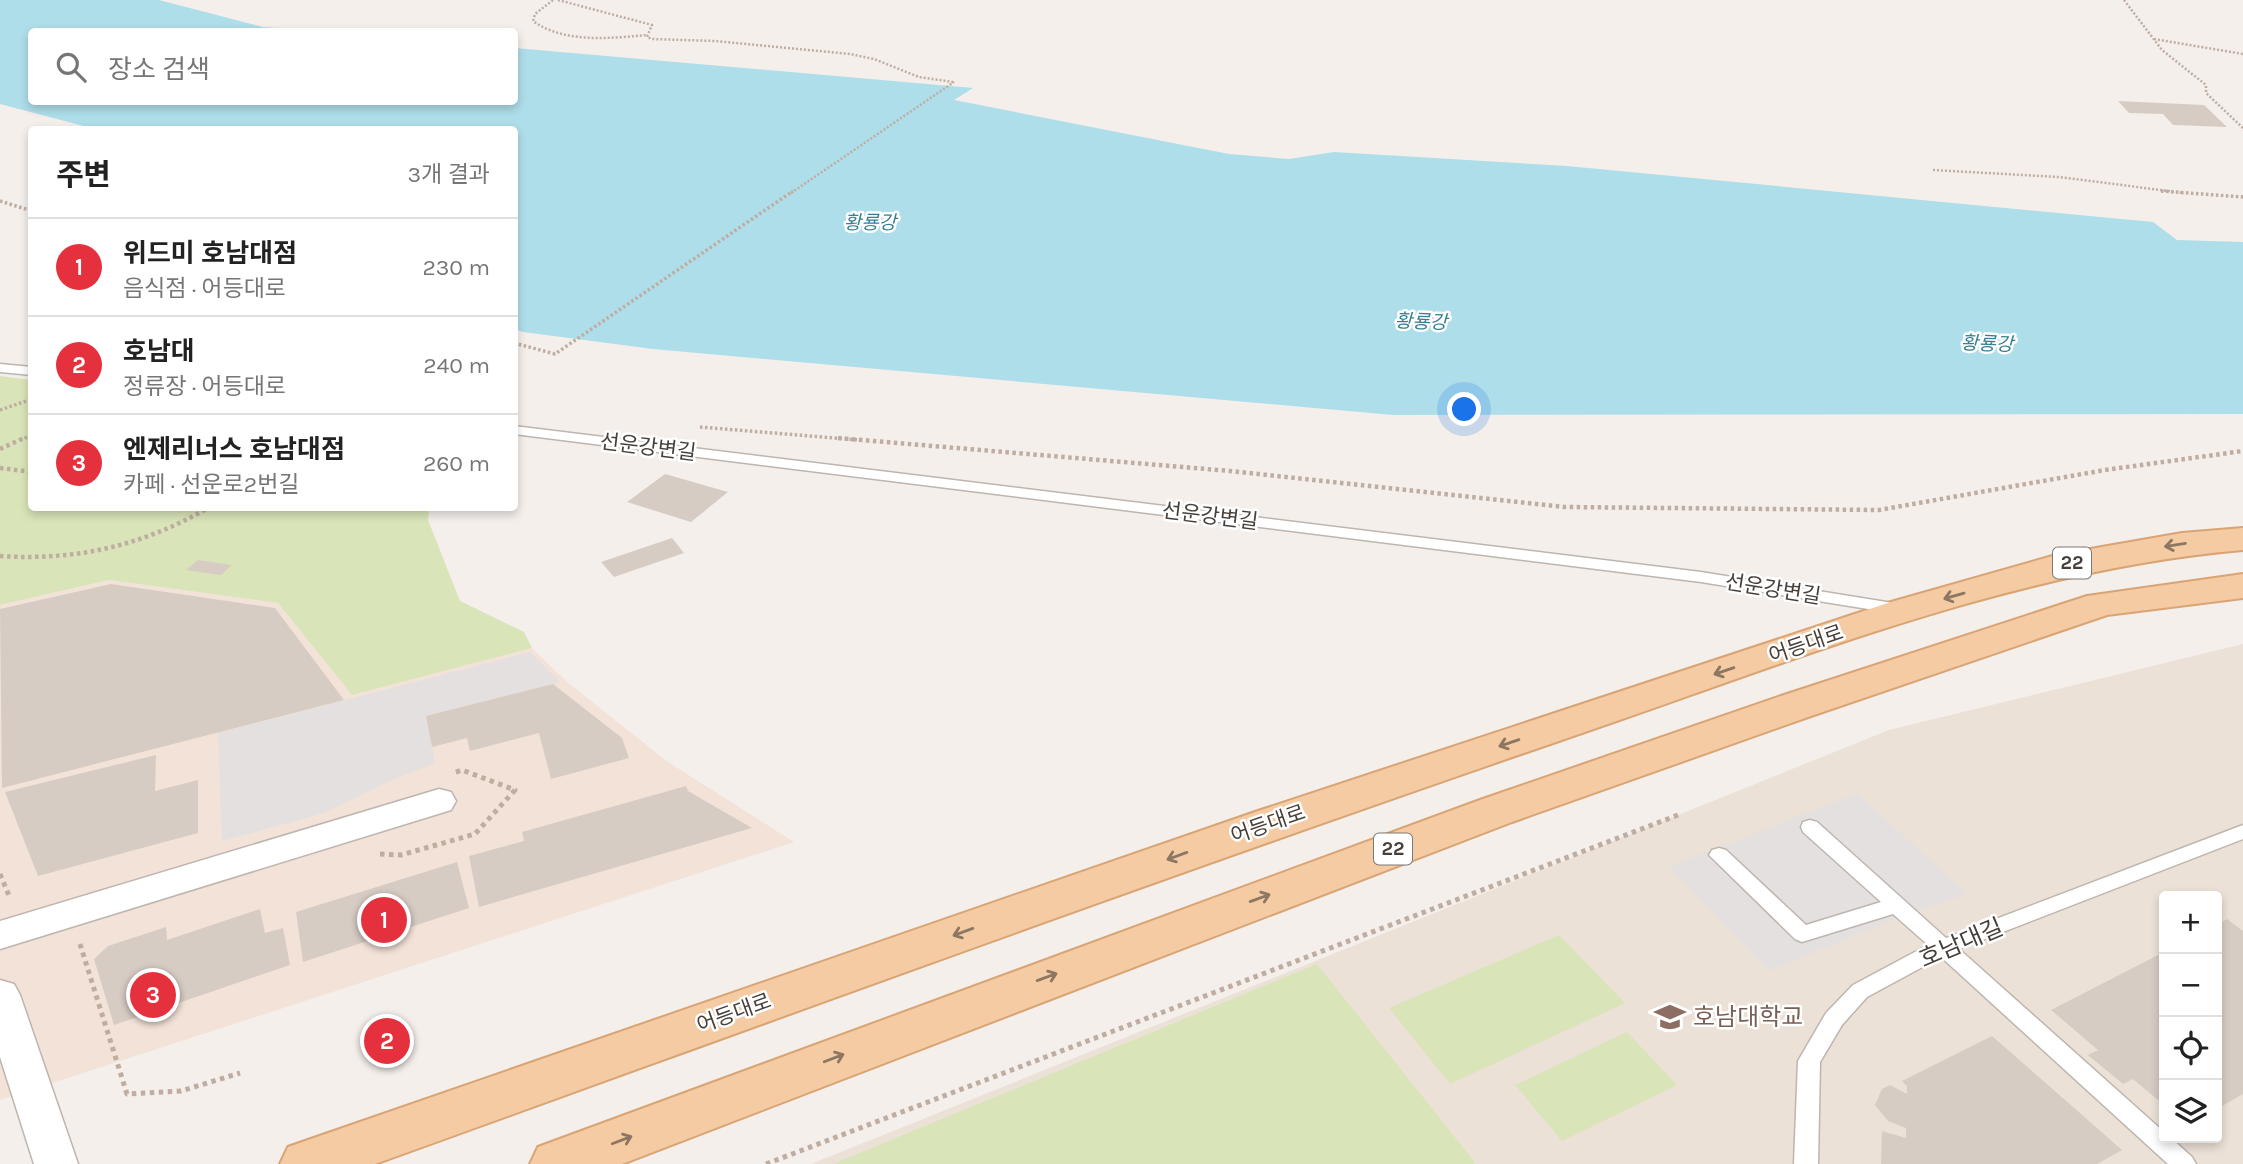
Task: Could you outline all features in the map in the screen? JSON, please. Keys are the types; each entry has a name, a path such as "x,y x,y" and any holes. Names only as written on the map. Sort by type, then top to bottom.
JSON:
{"main road":[{"name":"어등대로","path":"308,1164 1261,827 1905,610 2056,566 2182,544 2243,539"},
{"name":"22","path":"558,1164 1483,816 1796,706 2101,604 2243,586"}],"street":[{"path":"0,935 439,801"},
{"path":"0,995 57,1164"}],"lane":[{"path":"0,368 28,372"},
{"name":"선운강변길","path":"518,430 1688,576 1905,610"},
{"path":"1810,827 2184,1164"},
{"name":"호남대길","path":"1806,1164 1809,1061 1834,1019 1860,991 1943,947 2243,832"},
{"path":"1719,855 1802,934 1898,905"}],"path":[{"path":"518,344 555,354 954,82 919,77 874,59 850,54 715,41 652,39 649,35 594,36 539,29 533,21 535,14 553,0"},
{"path":"558,0 641,20 652,25 649,35"},
{"path":"2124,0 2176,64 2206,85 2206,93 2243,128"},
{"path":"2154,39 2243,54"},
{"path":"1933,170 2059,177 2165,192 2243,198"},
{"path":"0,201 28,210"},
{"path":"0,410 28,400"},
{"path":"688,426 1230,471 1564,507 1879,510 2105,470 2243,451"},
{"path":"0,449 28,437"},
{"path":"0,468 28,472"},
{"path":"0,556 31,559 86,554 140,541 203,511"},
{"path":"766,1164 1678,815"},
{"path":"181,1091 240,1073"}],"shaded area":[{"path":"109,580 278,603 352,695 532,648 567,682 668,762 794,842 0,1100 0,605"},
{"name":"호남대학교","path":"2243,644 2243,1164 811,1164 1889,730"},
{"path":"530,652 560,682 426,716 435,763 387,782 324,813 222,841 218,733"},
{"path":"1857,793 1967,894 1907,914 1769,971 1669,867"}],"green space":[{"path":"0,376 28,380 28,511 429,511 428,520 460,601 524,632 532,648 352,695 278,603 109,580 0,605"},
{"path":"1559,935 1625,1003 1450,1084 1389,1008"},
{"path":"1317,964 1476,1164 833,1164"},
{"path":"1627,1032 1677,1085 1562,1141 1515,1085"}],"water":[{"name":"황룡강","path":"0,0 159,0 276,28 28,28 28,105 518,105 518,48 973,88 954,100 1229,154 1289,159 1334,152 1567,166 2153,222 2177,240 2243,242 2243,414 1393,415 653,349 523,332 518,330 518,126 84,126 0,104"}],"building":[{"path":"2118,101 2204,105 2227,127 2173,125 2163,114 2129,113"},
{"path":"665,474 728,492 691,522 627,502"},
{"path":"672,538 684,553 614,577 601,562"},
{"path":"198,560 232,565 221,575 186,570"},
{"path":"111,584 275,608 344,700 2,788 0,609"},
{"path":"553,684 622,738 629,758 551,779 539,733 470,751 467,738 432,747 426,716"},
{"path":"156,755 155,791 198,780 198,833 38,876 5,792"},
{"path":"686,786 688,791 752,828 479,907 469,856 524,841 522,832"},
{"path":"457,862 469,908 303,962 296,912"},
{"path":"260,909 265,933 283,928 290,965 114,1025 94,959 108,946 166,927 167,940"},
{"path":"2227,919 2243,931 2243,1094 2222,1106 2222,954 2222,922"},
{"path":"2159,955 2159,1101 2133,1079 2123,1084 2088,1055 2098,1050 2051,1010"},
{"path":"1992,1036 2122,1150 2097,1164 1881,1164 1882,1131 1906,1138 1906,1128 1888,1121 1875,1105 1882,1089 1890,1085 1907,1094 1907,1086 1902,1081"}],"place":[{"name":"위드미 호남대점","path":"384,920"},
{"name":"엔제리너스 호남대점","path":"153,995"},
{"name":"호남대학교","path":"1670,1017"},
{"name":"호남대","path":"387,1041"}]}
